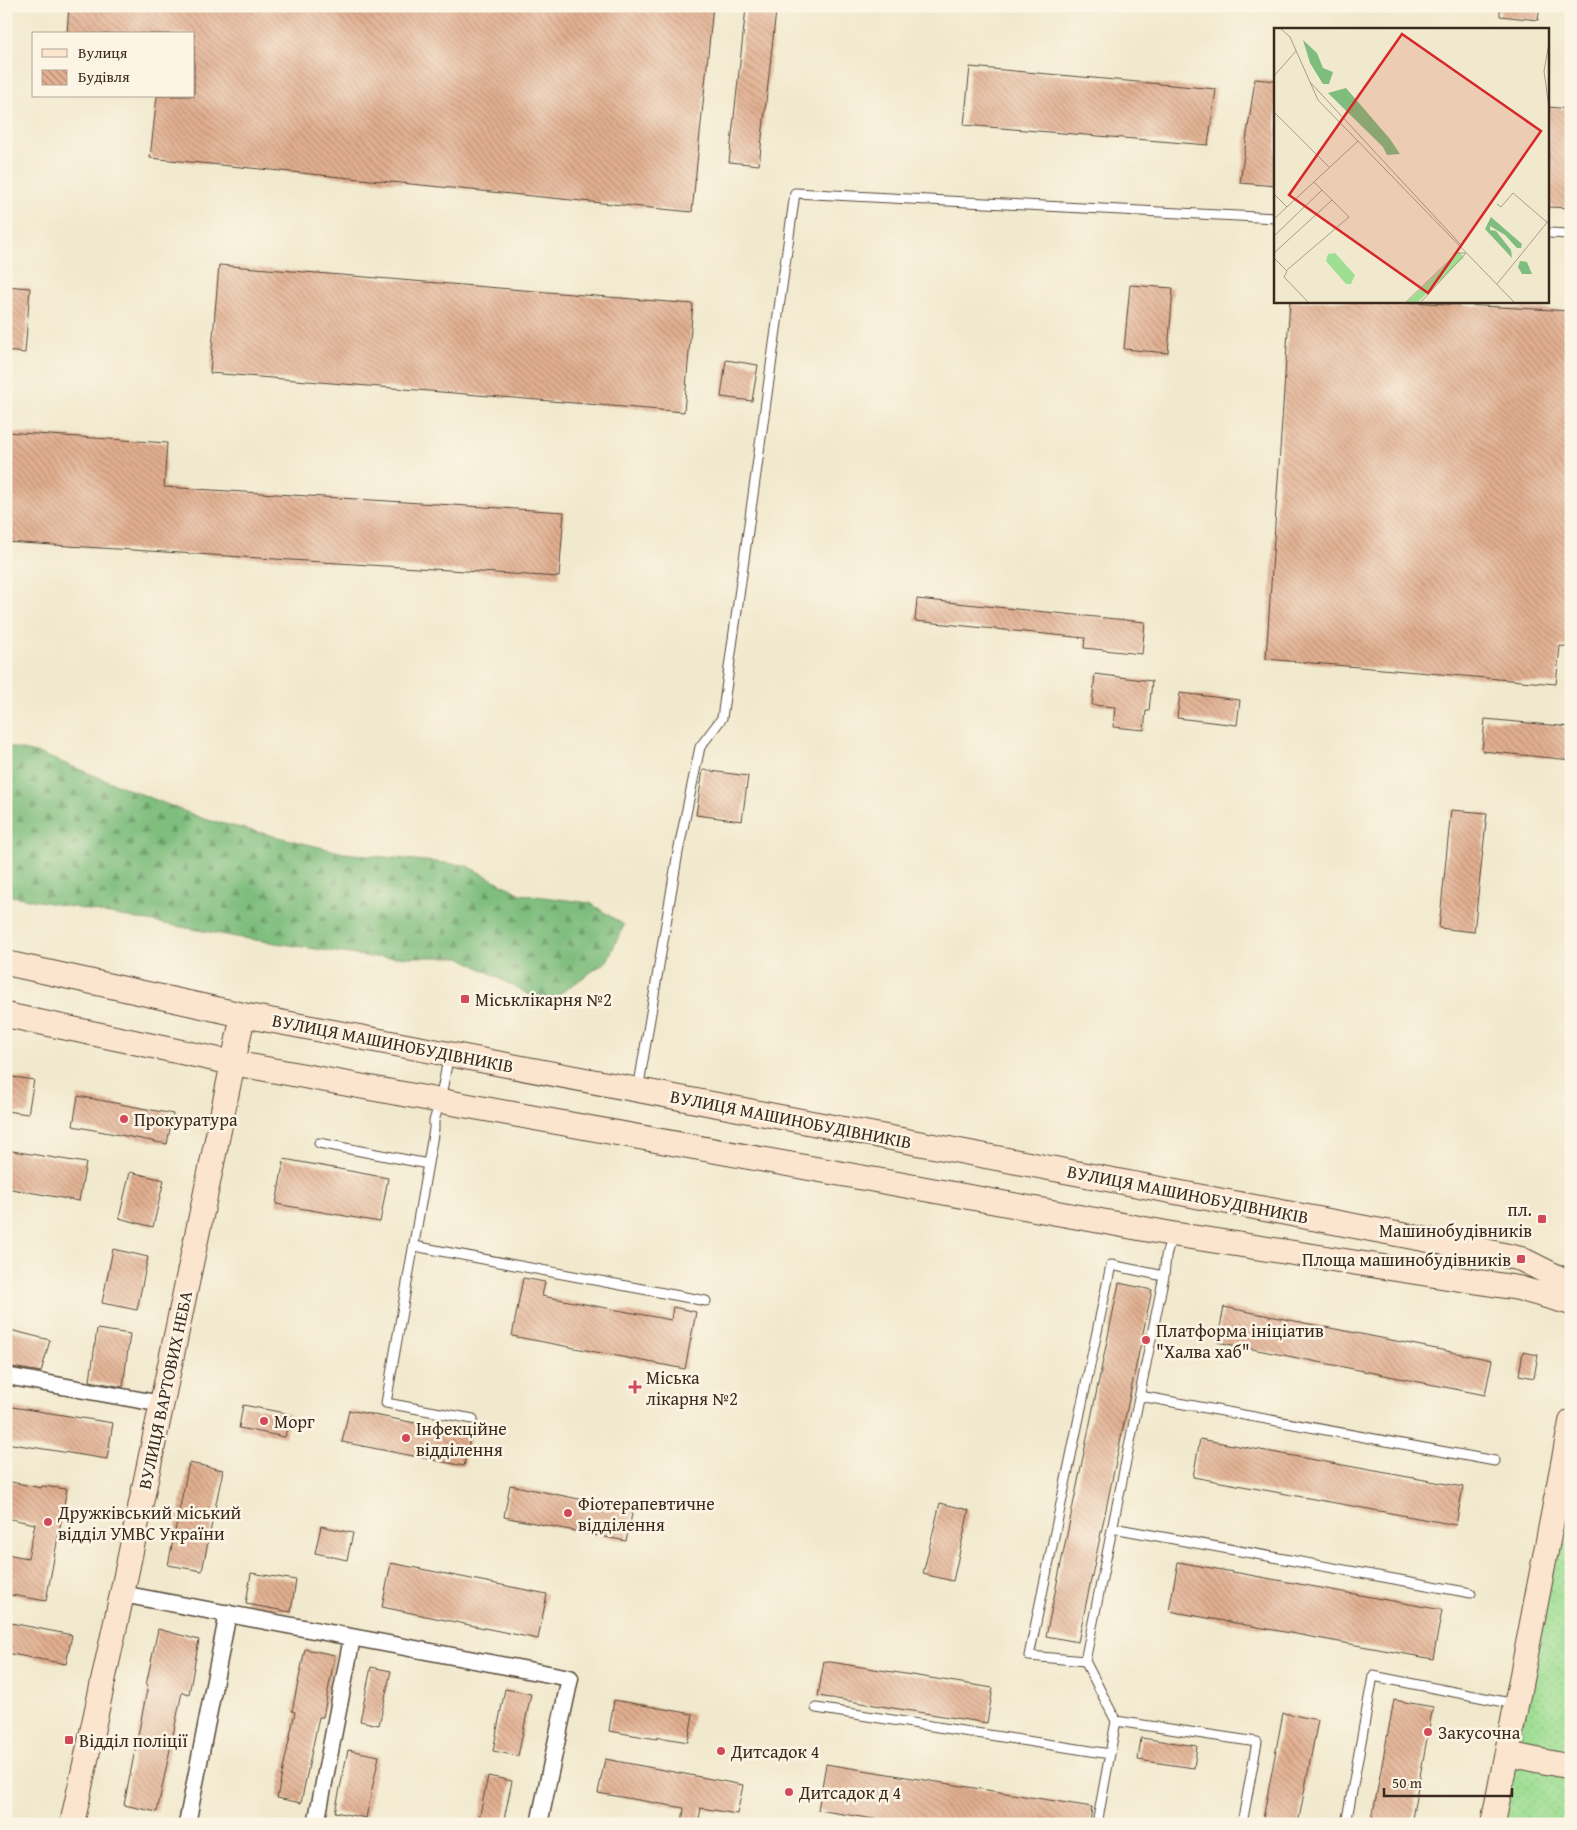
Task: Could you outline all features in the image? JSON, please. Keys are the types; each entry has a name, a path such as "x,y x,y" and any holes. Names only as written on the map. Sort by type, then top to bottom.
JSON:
{"street":[{"name":"ВУЛИЦЯ МАШИНОБУДІВНИКІВ","path":"6,963 243,1014 1476,1249 1521,1259 1571,1284"},
{"name":"ВУЛИЦЯ ВАРТОВИХ НЕБА","path":"72,1824 243,1014"},
{"path":"6,1015 234,1063 440,1101 1172,1234 1518,1288 1571,1303"},
{"path":"6,1376 162,1404"},
{"path":"1493,1824 1571,1422"},
{"path":"122,1594 570,1678 539,1824"},
{"path":"186,1824 228,1613"},
{"path":"316,1824 352,1638"},
{"path":"1507,1754 1571,1767"}],"lane":[{"path":"638,1090 678,852 700,748 722,718 795,192 1274,218"},
{"path":"1550,233 1571,234"},
{"path":"449,1054 434,1121 386,1403 473,1419"},
{"path":"319,1143 428,1164"},
{"path":"1097,1824 1116,1721 1085,1661 1172,1234"},
{"path":"414,1246 706,1301"},
{"path":"1085,1661 1029,1656 1111,1265 1164,1276"},
{"path":"1140,1396 1495,1461"},
{"path":"1113,1528 1471,1593"},
{"path":"1346,1824 1373,1676 1516,1705"},
{"path":"816,1708 1110,1754"},
{"path":"1116,1721 1257,1742 1242,1824"}],"green space":[{"path":"6,746 43,755 204,819 344,853 465,865 521,894 590,903 624,925 607,961 555,997 535,998 460,957 370,957 242,938 6,895"},
{"path":"1571,1465 1571,1824 1503,1824"}],"building":[{"path":"69,6 713,6 692,212 150,158 157,98 195,98 195,32 67,32"},
{"path":"1500,6 1540,6 1538,20 1500,16"},
{"path":"746,8 776,11 759,165 729,162"},
{"path":"970,67 1216,89 1208,145 964,125"},
{"path":"1255,79 1274,81 1274,186 1240,183"},
{"path":"1550,107 1571,109 1571,208 1550,207"},
{"path":"219,265 693,304 684,412 210,373"},
{"path":"1130,285 1173,288 1168,353 1124,349"},
{"path":"6,286 30,288 25,353 6,351"},
{"path":"1290,302 1411,302 1571,311 1571,647 1560,646 1556,684 1266,659"},
{"path":"726,360 758,365 752,401 721,397"},
{"path":"6,432 167,443 164,487 564,512 559,577 6,542"},
{"path":"917,599 1145,622 1142,654 1084,648 1085,638 915,621"},
{"path":"1095,674 1152,681 1149,711 1146,711 1144,730 1113,727 1115,707 1092,705"},
{"path":"1180,693 1240,700 1237,725 1177,718"},
{"path":"1485,719 1571,727 1571,760 1482,751"},
{"path":"703,770 748,776 742,821 696,815"},
{"path":"1451,810 1487,813 1474,932 1439,928"},
{"path":"6,1076 34,1080 28,1114 6,1111"},
{"path":"78,1096 173,1114 167,1144 73,1126"},
{"path":"6,1150 86,1163 79,1201 6,1188"},
{"path":"284,1159 388,1178 380,1222 276,1204"},
{"path":"130,1172 164,1180 153,1227 119,1218"},
{"path":"113,1249 148,1257 137,1310 102,1303"},
{"path":"523,1278 545,1282 542,1296 671,1320 673,1307 696,1312 685,1369 512,1336"},
{"path":"1119,1283 1152,1290 1078,1642 1046,1636"},
{"path":"1224,1307 1492,1360 1485,1395 1217,1342"},
{"path":"6,1329 50,1340 41,1372 6,1366"},
{"path":"97,1329 130,1334 123,1387 90,1381"},
{"path":"1523,1352 1538,1355 1534,1378 1519,1375"},
{"name":"Морг","path":"243,1405 290,1414 285,1437 239,1428"},
{"path":"6,1406 113,1423 107,1459 6,1443"},
{"name":"Інфекційне відділення","path":"349,1410 471,1434 464,1466 342,1442"},
{"path":"1200,1439 1463,1487 1456,1525 1193,1477"},
{"path":"189,1463 223,1470 202,1571 168,1565"},
{"name":"Дружківський міський відділ УМВС України","path":"6,1481 41,1488 42,1486 67,1489 46,1601 6,1594 6,1554 28,1558 35,1524 6,1518"},
{"name":"Фіотерапевтичне відділення","path":"510,1485 633,1510 626,1541 504,1517"},
{"path":"940,1503 969,1510 953,1581 923,1574"},
{"path":"321,1526 353,1533 347,1560 315,1553"},
{"path":"1178,1562 1442,1610 1433,1659 1169,1611"},
{"path":"391,1563 547,1594 538,1639 382,1607"},
{"path":"251,1573 296,1580 291,1612 246,1604"},
{"path":"6,1622 72,1635 66,1664 6,1653"},
{"path":"158,1629 199,1640 189,1694 182,1692 157,1812 124,1805"},
{"path":"305,1649 335,1655 323,1717 319,1717 301,1803 277,1798 295,1712 292,1711"},
{"path":"824,1661 993,1688 987,1723 818,1696"},
{"path":"371,1667 391,1671 379,1725 360,1721"},
{"path":"505,1689 531,1694 518,1756 493,1751"},
{"path":"614,1700 693,1714 688,1742 609,1731"},
{"path":"1394,1700 1433,1707 1411,1824 1371,1824"},
{"path":"1283,1713 1318,1720 1298,1824 1262,1824"},
{"path":"1141,1738 1197,1746 1194,1768 1138,1760"},
{"path":"348,1750 379,1756 366,1818 335,1812"},
{"path":"605,1759 743,1785 737,1814 701,1808 698,1824 682,1824 684,1808 598,1793"},
{"path":"826,1764 1092,1807 1090,1824 905,1824 818,1810"},
{"path":"488,1776 512,1781 503,1824 478,1824"}],"place":[{"name":"Міськлікарня №2","path":"465,999"},
{"name":"Прокуратура","path":"124,1119"},
{"name":"пл. Машинобудівників","path":"1542,1219"},
{"name":"Площа машинобудівників","path":"1521,1259"},
{"name":"Платформа ініціатив \"Халва хаб\"","path":"1146,1340"},
{"name":"Міська лікарня №2","path":"635,1387"},
{"name":"Морг","path":"264,1421"},
{"name":"Інфекційне відділення","path":"406,1438"},
{"name":"Фіотерапевтичне відділення","path":"568,1513"},
{"name":"Дружківський міський відділ УМВС України","path":"48,1522"},
{"name":"Закусочна","path":"1428,1732"},
{"name":"Відділ поліції","path":"69,1740"},
{"name":"Дитсадок 4","path":"721,1751"},
{"name":"Дитсадок д 4","path":"789,1792"}]}
